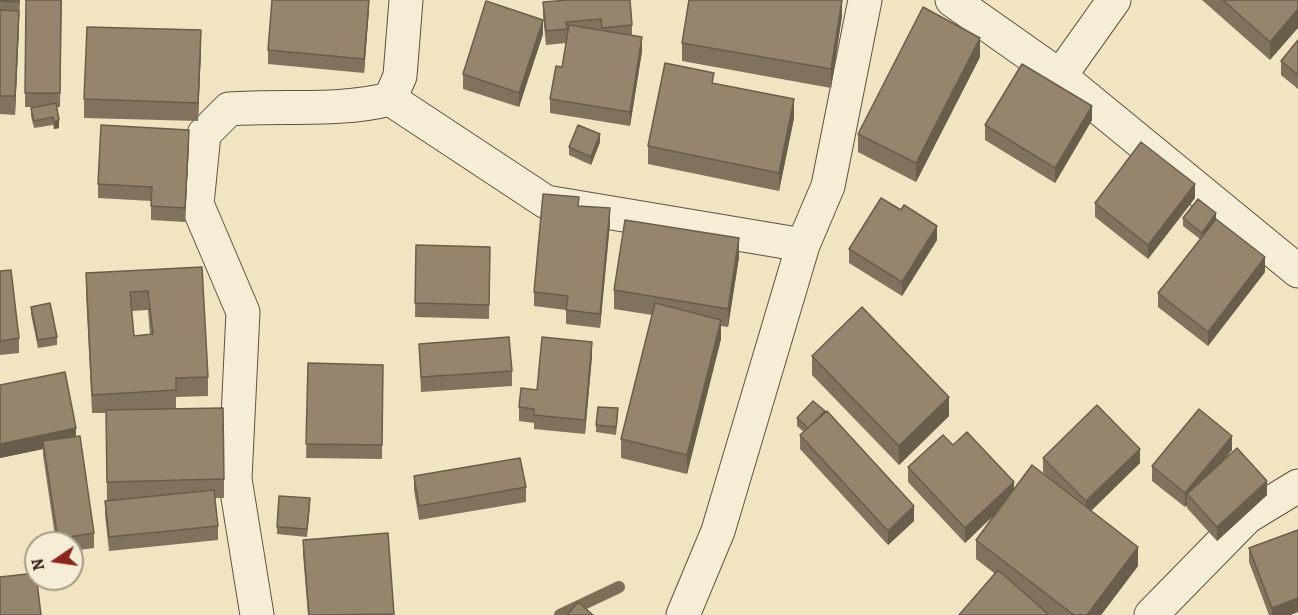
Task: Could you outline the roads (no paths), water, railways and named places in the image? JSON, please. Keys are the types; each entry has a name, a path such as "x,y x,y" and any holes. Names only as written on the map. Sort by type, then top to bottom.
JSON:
{"street":[{"path":"390,99 400,76 406,0"},
{"path":"683,615 718,531 803,245 828,186 865,0"},
{"path":"952,0 1060,76 1298,271"},
{"path":"1060,76 1114,0"},
{"path":"257,615 236,479 243,312 198,204 204,134 229,109 275,105 360,107 390,99 546,202 803,245"},
{"path":"1151,615 1247,517 1298,486"}],"waterway":[{"path":"560,615 619,587"}]}
